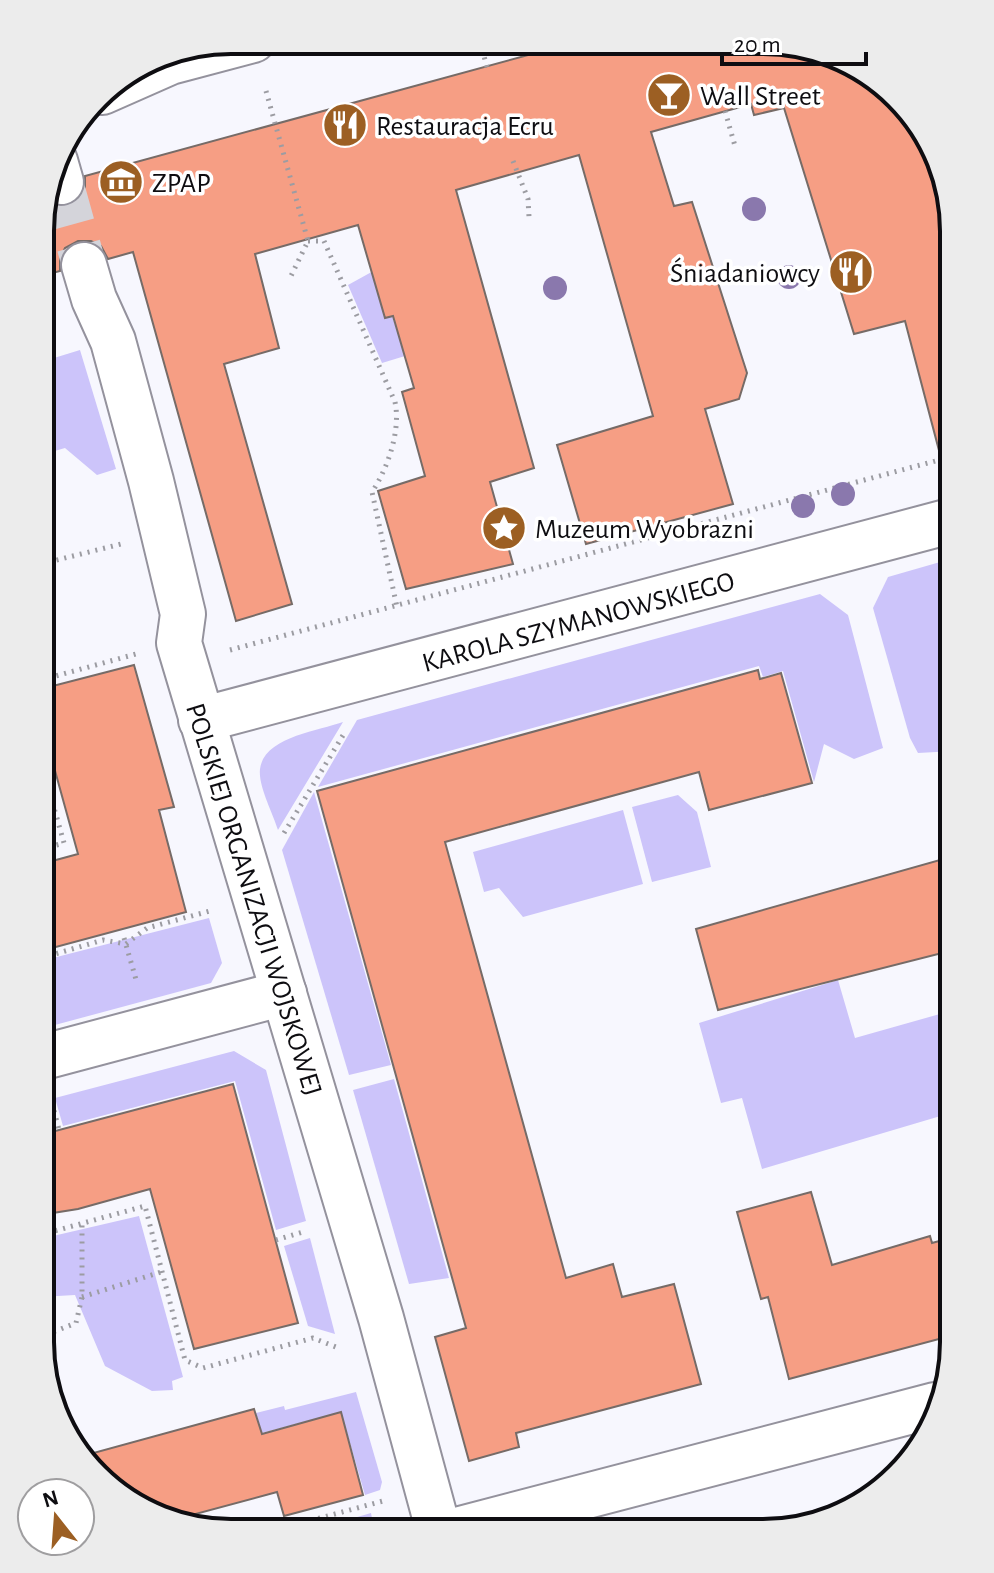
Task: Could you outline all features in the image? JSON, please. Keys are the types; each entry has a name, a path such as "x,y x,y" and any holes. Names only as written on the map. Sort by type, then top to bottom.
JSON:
{"street":[{"name":"POLSKIEJ ORGANIZACJI WOJSKOWEJ","path":"84,265 94,299 113,341 151,481 183,614 179,643 381,1318 408,1489 430,1519"},
{"name":"KAROLA SZYMANOWSKIEGO","path":"201,720 940,524"},
{"path":"54,1073 284,993"},
{"path":"499,1519 928,1407"}],"path":[{"path":"483,54 487,67"},
{"path":"266,91 308,241 290,278"},
{"path":"725,111 735,146"},
{"path":"513,161 528,199 529,217"},
{"path":"308,241 324,241 395,402 399,420 381,478 372,492 397,607"},
{"path":"54,677 179,643 210,655 940,460"},
{"path":"54,561 127,542"},
{"path":"283,834 348,727"},
{"path":"54,808 64,843 54,846"},
{"path":"54,954 103,940 125,941 147,928 215,910"},
{"path":"125,941 141,997"},
{"path":"54,1111 59,1130"},
{"path":"54,1232 145,1206 185,1360 203,1368 313,1338 335,1346"},
{"path":"54,1332 76,1323 82,1297 82,1225"},
{"path":"276,1240 318,1228"},
{"path":"82,1297 161,1272"},
{"path":"383,1501 408,1489"},
{"path":"316,1519 383,1501 408,1489"}],"shaded area":[{"path":"377,269 405,356 382,363 348,285"},
{"path":"80,350 116,469 97,475 65,448 54,451 54,358"},
{"path":"940,562 940,752 918,753 910,738 873,608 888,577"},
{"path":"820,594 848,615 883,748 854,759 824,744 814,782 783,671 763,677 759,666 318,787 357,720"},
{"path":"343,722 278,830 261,783 260,769 264,758 281,742"},
{"path":"314,792 391,1065 349,1075 282,850"},
{"path":"678,795 697,812 711,867 652,882 632,807"},
{"path":"623,810 643,884 523,917 499,888 484,892 473,852"},
{"path":"209,918 222,963 211,983 54,1025 54,958"},
{"path":"838,980 855,1038 940,1014 940,1116 762,1169 742,1098 721,1103 699,1023"},
{"path":"234,1051 266,1070 306,1221 276,1230 235,1081 63,1126 55,1098"},
{"path":"394,1079 449,1278 409,1284 353,1090"},
{"path":"139,1216 183,1377 172,1381 173,1390 152,1391 105,1366 75,1295 54,1296 54,1236"},
{"path":"310,1238 335,1334 308,1326 284,1246"},
{"path":"356,1392 382,1482 380,1490 365,1495 341,1412 262,1433 256,1413 284,1406 285,1410"},
{"path":"371,1513 372,1519 350,1519"}],"building":[{"path":"532,54 763,54 809,60 831,67 871,91 888,106 916,143 931,174 940,220 940,454 905,321 854,334 784,108 754,115 751,104 651,132 674,206 692,202 747,373 739,399 705,409 733,504 586,544 557,445 653,416 579,155 456,190 534,468 490,482 513,564 406,589 378,491 425,476 402,392 414,388 393,316 385,318 358,225 255,254 279,348 224,364 292,604 236,621 133,252 108,259 101,246 91,241 78,241 65,248 60,258 60,271 54,273 56,206 67,206 79,199 85,187 85,176"},
{"path":"134,665 174,807 159,810 186,912 54,948 54,860 78,854 54,767 54,686"},
{"path":"758,670 760,679 781,673 812,783 709,810 699,772 445,842 566,1278 613,1264 622,1297 674,1284 701,1384 516,1433 519,1447 469,1461 435,1337 466,1328 317,791"},
{"path":"940,860 940,954 718,1010 696,929"},
{"path":"233,1084 298,1323 194,1349 150,1189 54,1213 54,1131"},
{"path":"811,1192 832,1265 930,1236 932,1243 940,1241 940,1339 789,1379 768,1297 761,1299 737,1212"},
{"path":"254,1409 262,1434 341,1412 363,1495 284,1516 277,1492 194,1515 163,1506 143,1495 123,1482 94,1453"}],"tunnel":[{"path":"61,182 84,265"}],"place":[{"name":"Wall Street","path":"669,95"},
{"name":"Restauracja Ecru","path":"345,125"},
{"name":"ZPAP","path":"121,182"},
{"name":"Śniadaniowcy","path":"851,272"},
{"name":"Muzeum Wyobrazni","path":"504,528"}]}
